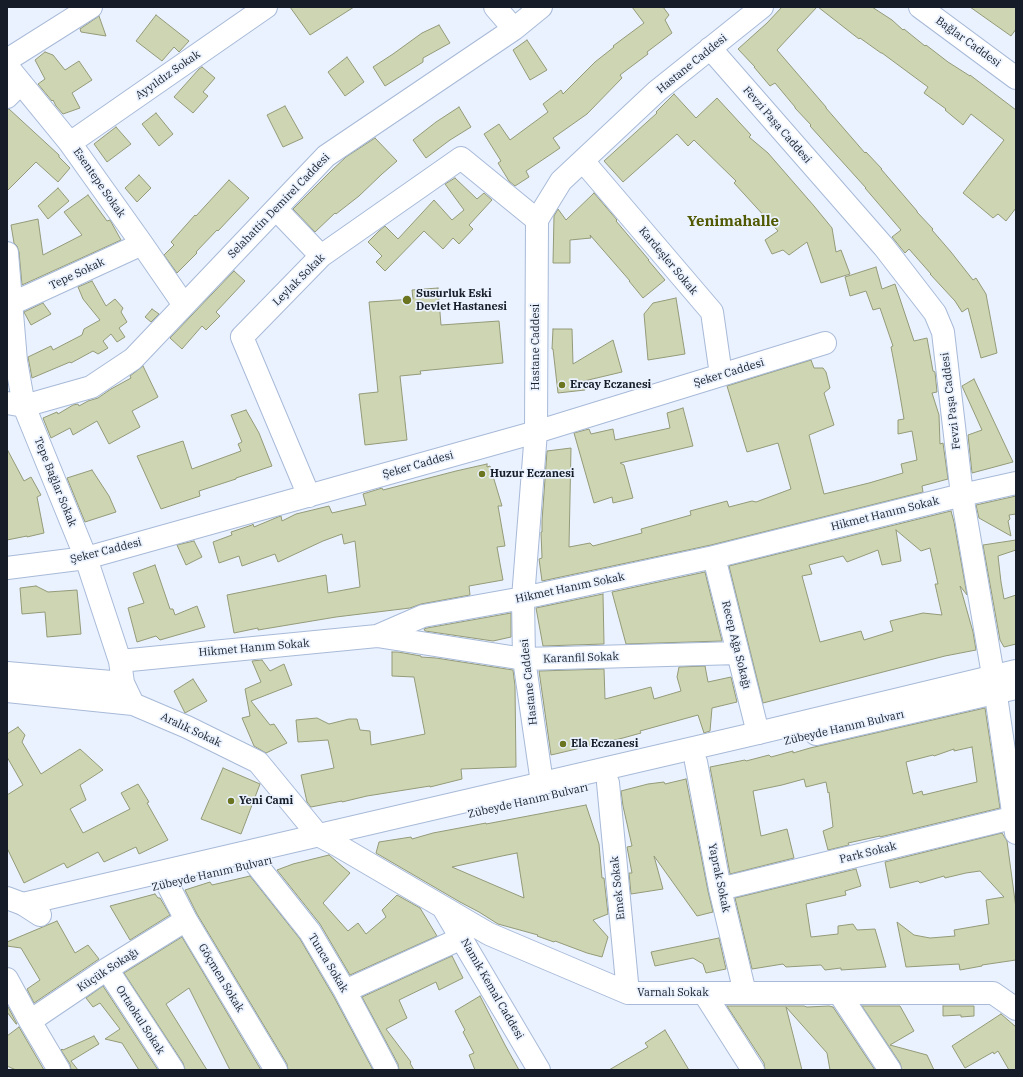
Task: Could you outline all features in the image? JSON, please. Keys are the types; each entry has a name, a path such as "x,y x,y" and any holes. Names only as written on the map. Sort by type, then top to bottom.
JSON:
{"street":[{"path":"7,60 91,7"},
{"name":"Ayyıldız Sokak","path":"70,143 266,7"},
{"path":"495,7 514,30"},
{"name":"Selahattin Demirel Caddesi","path":"16,404 91,387 133,358 326,156 514,30 541,7"},
{"name":"Hastane Caddesi","path":"542,783 524,659 523,598 536,432 537,220 561,182 583,161 657,91 762,7"},
{"name":"Bağlar Caddesi","path":"920,7 1016,78"},
{"name":"Fevzi Paşa Caddesi","path":"710,48 884,247 935,313 943,332 962,495 1002,685 1015,823"},
{"name":"Esentepe Sokak","path":"7,66 14,90 70,143 184,305"},
{"name":"Leylak Sokak","path":"309,496 242,337 321,256 461,158 537,220"},
{"name":"Kardeşler Sokak","path":"583,161 712,312 721,375"},
{"path":"276,209 321,256"},
{"name":"Tepe Sokak","path":"12,304 142,244"},
{"name":"Tepe Bağlar Sokak","path":"7,253 16,361 16,404 86,558 120,661 123,683 133,704"},
{"name":"Şeker Caddesi","path":"7,568 86,558 536,432 825,343"},
{"name":"Hikmet Hanım Sokak","path":"120,661 377,636 423,616 523,598 714,557 1016,482"},
{"name":"Recep Ağa Sokağı","path":"714,557 758,733"},
{"name":"Karanfil Sokak","path":"377,636 524,659 738,653"},
{"path":"23,905 758,733 1002,685 1016,670"},
{"path":"7,673 123,683"},
{"name":"Zübeyde Hanım Bulvarı","path":"23,905 168,885 696,762 1002,685"},
{"name":"Aralık Sokak","path":"7,691 133,704 187,727 258,762 318,835 338,845"},
{"name":"Yaprak Sokak","path":"696,762 720,889 745,993"},
{"name":"Emek Sokak","path":"608,782 628,993"},
{"name":"Park Sokak","path":"720,889 1015,823"},
{"name":"Varnalı Sokak","path":"338,845 488,934 628,993 993,993 1016,1009"},
{"name":"Tunca Sokak","path":"256,864 310,932 345,990 387,1070"},
{"name":"Göçmen Sokak","path":"168,885 186,920 276,1070"},
{"name":"Namık Kemal Caddesi","path":"444,908 539,1070"},
{"name":"Küçük Sokağı","path":"30,1021 107,969 186,920"},
{"path":"345,990 462,938"},
{"name":"Ortaokul Sokak","path":"107,969 173,1070"},
{"path":"7,979 59,1070"},
{"path":"704,993 753,1070"},
{"path":"839,993 890,1070"}],"building":[{"path":"290,7 354,7 310,35"},
{"path":"632,7 663,7 669,15 665,20 672,33 647,52 648,54 620,75 622,78 587,114 553,138 560,148 526,171 529,177 515,186 509,181 498,163 501,161 484,134 499,124 510,140 548,112 543,104 561,90 563,94 595,62 614,47 613,46 644,23"},
{"path":"782,7 817,7 777,50 865,153 866,152 882,169 933,229 932,230 973,280 976,278 986,294 997,353 981,358 968,308 962,312 955,301 909,249 905,253 892,237 901,230 866,188 810,126 811,125 775,83 770,86 738,49 767,23"},
{"path":"818,7 872,7 948,62 970,75 1016,110 1016,208 1006,221 998,214 993,218 963,193 1004,140 971,114 963,125 945,110 946,109 924,93 928,87 882,53 860,38 859,39"},
{"path":"970,7 1016,7 1016,29 1011,36"},
{"path":"156,15 189,41 179,52 174,47 162,61 136,41"},
{"path":"99,16 106,36 81,32 80,29"},
{"path":"439,25 450,43 423,58 423,62 385,86 373,67 422,33"},
{"path":"527,40 547,70 530,80 513,50"},
{"path":"45,52 53,55 65,70 79,61 92,80 72,93 80,108 63,114 53,100 52,101 38,84 45,79 35,60"},
{"path":"347,57 364,82 345,96 328,72"},
{"path":"202,67 215,78 203,92 208,96 193,113 174,97"},
{"path":"674,94 696,118 717,98 751,135 749,137 768,153 832,228 836,252 841,250 850,274 821,283 807,242 789,255 783,250 772,254 765,240 778,231 734,183 736,181 694,140 688,146 677,134 623,182 604,161 657,113 656,112"},
{"path":"285,106 303,138 283,147 267,115"},
{"path":"459,107 471,127 450,140 426,158 413,140 436,122"},
{"path":"7,109 9,109 59,155 59,157 70,168 58,182 36,162 7,191"},
{"path":"156,113 173,134 159,146 142,124"},
{"path":"116,127 131,144 107,162 94,144"},
{"path":"375,138 397,161 359,196 336,214 335,213 315,232 293,209 346,157"},
{"path":"139,175 151,188 137,202 125,188"},
{"path":"455,178 477,199 484,193 492,200 469,225 473,229 459,244 453,238 443,249 424,231 385,271 376,262 382,256 368,242 385,226 398,239 434,200 452,220 464,210 445,184"},
{"path":"229,180 249,198 177,273 164,255 174,245 171,242"},
{"path":"58,188 69,201 48,219 38,206"},
{"path":"594,193 665,280 643,298 590,235 591,238 570,240 570,263 553,263 554,216 558,209 566,220"},
{"path":"88,195 107,221 110,220 121,240 22,285 19,252 14,243 11,225 38,219 43,255 82,235 64,212"},
{"path":"876,267 882,289 895,284 914,341 927,338 933,371 935,372 937,392 932,393 939,415 940,444 943,443 948,479 922,486 923,492 711,545 542,581 539,559 542,558 541,532 547,451 571,448 569,547 590,543 593,546 642,533 641,529 691,515 690,511 727,501 729,507 752,501 756,502 791,489 778,443 747,452 727,386 811,360 814,368 823,368 826,372 830,388 824,393 834,425 809,435 824,494 903,473 901,464 917,460 912,431 898,434 898,420 904,419 891,347 893,346 880,308 873,310 866,291 850,296 845,277"},
{"path":"234,271 245,281 216,312 220,316 206,330 202,326 182,349 170,338"},
{"path":"92,281 106,306 115,299 123,308 121,312 127,322 119,328 125,337 117,342 111,334 103,341 108,348 98,354 93,351 71,363 70,362 32,378 28,357 51,346 53,350 82,335 84,329 100,320 83,299 78,287"},
{"path":"438,288 441,325 499,321 503,363 420,371 421,374 400,376 407,440 365,445 359,394 378,392 369,302 413,299 412,290"},
{"path":"676,298 685,354 648,360 644,314 653,303"},
{"path":"43,303 51,314 31,325 24,312"},
{"path":"152,309 159,314 151,322 145,317"},
{"path":"553,329 572,329 573,364 613,340 622,372 584,381 585,390 558,393 552,349"},
{"path":"143,366 158,397 132,411 140,427 109,444 97,421 73,435 70,428 51,438 43,418 57,412 58,414 73,405 78,404 79,406 98,398 131,378 130,376"},
{"path":"974,379 1013,462 972,473 968,435 982,430 962,386"},
{"path":"683,408 693,446 620,463 624,465 633,498 613,503 612,497 594,503 574,433 589,429 591,434 613,429 615,440 670,428 667,413"},
{"path":"246,410 259,433 272,466 199,491 200,496 161,509 137,456 183,441 192,469 241,451 238,444 242,442 231,415"},
{"path":"7,449 24,481 31,477 41,495 37,497 44,533 7,540"},
{"path":"487,464 487,467 490,466 502,506 498,506 505,546 497,547 503,580 469,586 470,595 421,604 410,608 336,617 258,630 258,628 234,633 227,595 326,575 328,593 360,587 355,541 344,544 342,534 323,541 278,562 275,554 242,566 239,556 219,563 213,542 232,535 231,532 253,524 254,527 281,516 282,521 296,514 329,506 332,513 366,505 363,494 382,488 383,490"},
{"path":"92,470 109,496 116,512 85,522 67,478"},
{"path":"1016,496 1016,514 1009,515 1010,519 1008,521 1011,536 979,518 976,505"},
{"path":"951,511 967,595 960,586 973,632 976,650 945,656 763,703 729,566","holes":["896,530 921,551 930,548 938,584 935,584 942,615 923,613 890,621 893,631 864,640 861,631 820,642 802,576 812,574 809,565 843,556 847,562 878,550 882,565 901,561"]},
{"path":"1016,540 1016,550 998,556 1004,599 1016,595 1016,644 1004,647 1000,640 983,545"},
{"path":"194,541 202,557 186,565 177,545"},
{"path":"155,565 170,609 173,609 175,615 197,606 205,627 160,640 156,636 137,642 128,608 144,603 133,573"},
{"path":"705,572 722,641 626,644 612,592"},
{"path":"36,586 48,592 77,590 81,634 47,637 45,612 22,614 20,588"},
{"path":"603,594 604,644 543,646 536,608"},
{"path":"511,613 511,637 493,641 425,631 424,629 427,628"},
{"path":"392,652 513,670 515,686 516,767 461,769 462,779 430,787 367,796 311,807 307,802 301,775 334,768 328,740 298,742 296,720 317,718 329,724 349,719 357,719 360,730 370,731 371,745 425,734 414,677 392,676"},
{"path":"262,660 270,671 284,664 292,685 251,701 270,725 274,724 287,743 266,753 254,746 242,718 250,716 245,689 261,682 252,661"},
{"path":"705,666 708,682 731,677 737,702 712,708 710,731 704,733 698,715 640,731 641,733 623,738 551,755 539,671 604,669 605,699 651,687 654,699 681,691 677,677 679,667"},
{"path":"193,679 207,701 185,713 174,691"},
{"path":"985,708 1000,808 880,837 848,843 849,845 828,850 823,831 833,827 829,792 828,793 826,782 806,787 804,779 753,791 761,836 787,829 794,858 730,874 710,767 746,761 769,755 771,757 793,751 793,753","holes":["972,747 977,782 923,795 922,791 913,794 906,762 934,756 954,749 954,751"]},
{"path":"18,727 25,735 22,742 41,774 80,749 103,770 80,785 86,800 70,809 83,833 130,809 121,793 138,784 168,840 139,854 136,847 104,862 98,852 67,868 64,863 24,883 7,848 7,795 23,785 7,757 7,734"},
{"name":"Yeni Cami","path":"223,768 260,784 241,834 201,819"},
{"path":"686,779 713,912 697,916 654,856 663,889 631,894 629,873 632,873 627,847 632,846 621,791 648,784 664,782 665,784"},
{"path":"586,805 599,844 602,878 604,878 608,914 593,920 608,937 602,957 555,941 554,942 537,936 538,935 498,924 376,853 379,842 411,837 412,839 433,833","holes":["517,853 524,898 452,867"]},
{"path":"1002,833 1007,841 1016,908 1016,960 960,970 959,964 906,967 897,922 914,935 930,938 955,936 954,930 989,924 986,900 1004,897 980,871 945,878 944,876 920,883 918,881 890,888 885,862"},
{"path":"329,855 350,873 323,903 348,931 358,923 366,934 386,917 382,910 397,895 420,908 437,936 350,975 320,924 277,870 293,864"},
{"path":"856,869 861,886 845,891 846,895 806,904 811,937 838,934 838,926 853,924 857,930 875,929 886,967 841,970 841,968 825,970 821,965 786,967 783,964 752,969 735,898"},
{"path":"250,876 300,939 334,997 373,1070 288,1070 287,1064 197,914 185,890 210,882 212,885"},
{"path":"155,894 158,898 160,898 170,915 130,940 110,906"},
{"path":"57,921 75,953 88,945 99,959 34,1003 27,989 40,980 21,948 7,946 7,942"},
{"path":"182,937 261,1070 230,1070 189,988 166,1004 207,1070 185,1070 183,1063 124,973"},
{"path":"719,938 726,969 706,973 703,964 693,958 655,966 651,952"},
{"path":"452,956 463,978 439,990 436,982 399,1000 407,1018 386,1029 411,1062 410,1063 414,1070 399,1070 398,1064 362,997"},
{"path":"103,986 158,1070 139,1070 122,1043 105,1039 120,1029 100,1003 93,1007 86,998"},
{"path":"480,996 519,1070 475,1070 469,1055 474,1053 463,1032 465,1030 455,1011"},
{"path":"7,1005 17,1024 7,1012"},
{"path":"727,1006 833,1007 875,1070 830,1070 827,1053 786,1007 802,1070 765,1070 764,1063"},
{"path":"862,1006 900,1006 914,1031 890,1045 927,1055 934,1070 902,1070 900,1063"},
{"path":"943,1006 974,1006 974,1016 943,1016"},
{"path":"1001,1014 1016,1027 1016,1070 1009,1070 998,1051 994,1054 993,1052 965,1068 952,1046"},
{"path":"19,1027 44,1070 16,1070 7,1066 7,1036"},
{"path":"665,1030 689,1070 609,1070 648,1047 645,1043"},
{"path":"94,1036 99,1044 71,1061 78,1070 71,1070 70,1064 61,1050"}],"place":[{"name":"Susurluk Eski Devlet Hastanesi","path":"407,300"},
{"name":"Ercay Eczanesi","path":"562,385"},
{"name":"Huzur Eczanesi","path":"482,474"},
{"name":"Ela Eczanesi","path":"563,744"},
{"name":"Yeni Cami","path":"231,801"}],"district":[{"name":"Yenimahalle","path":"733,222"}]}
